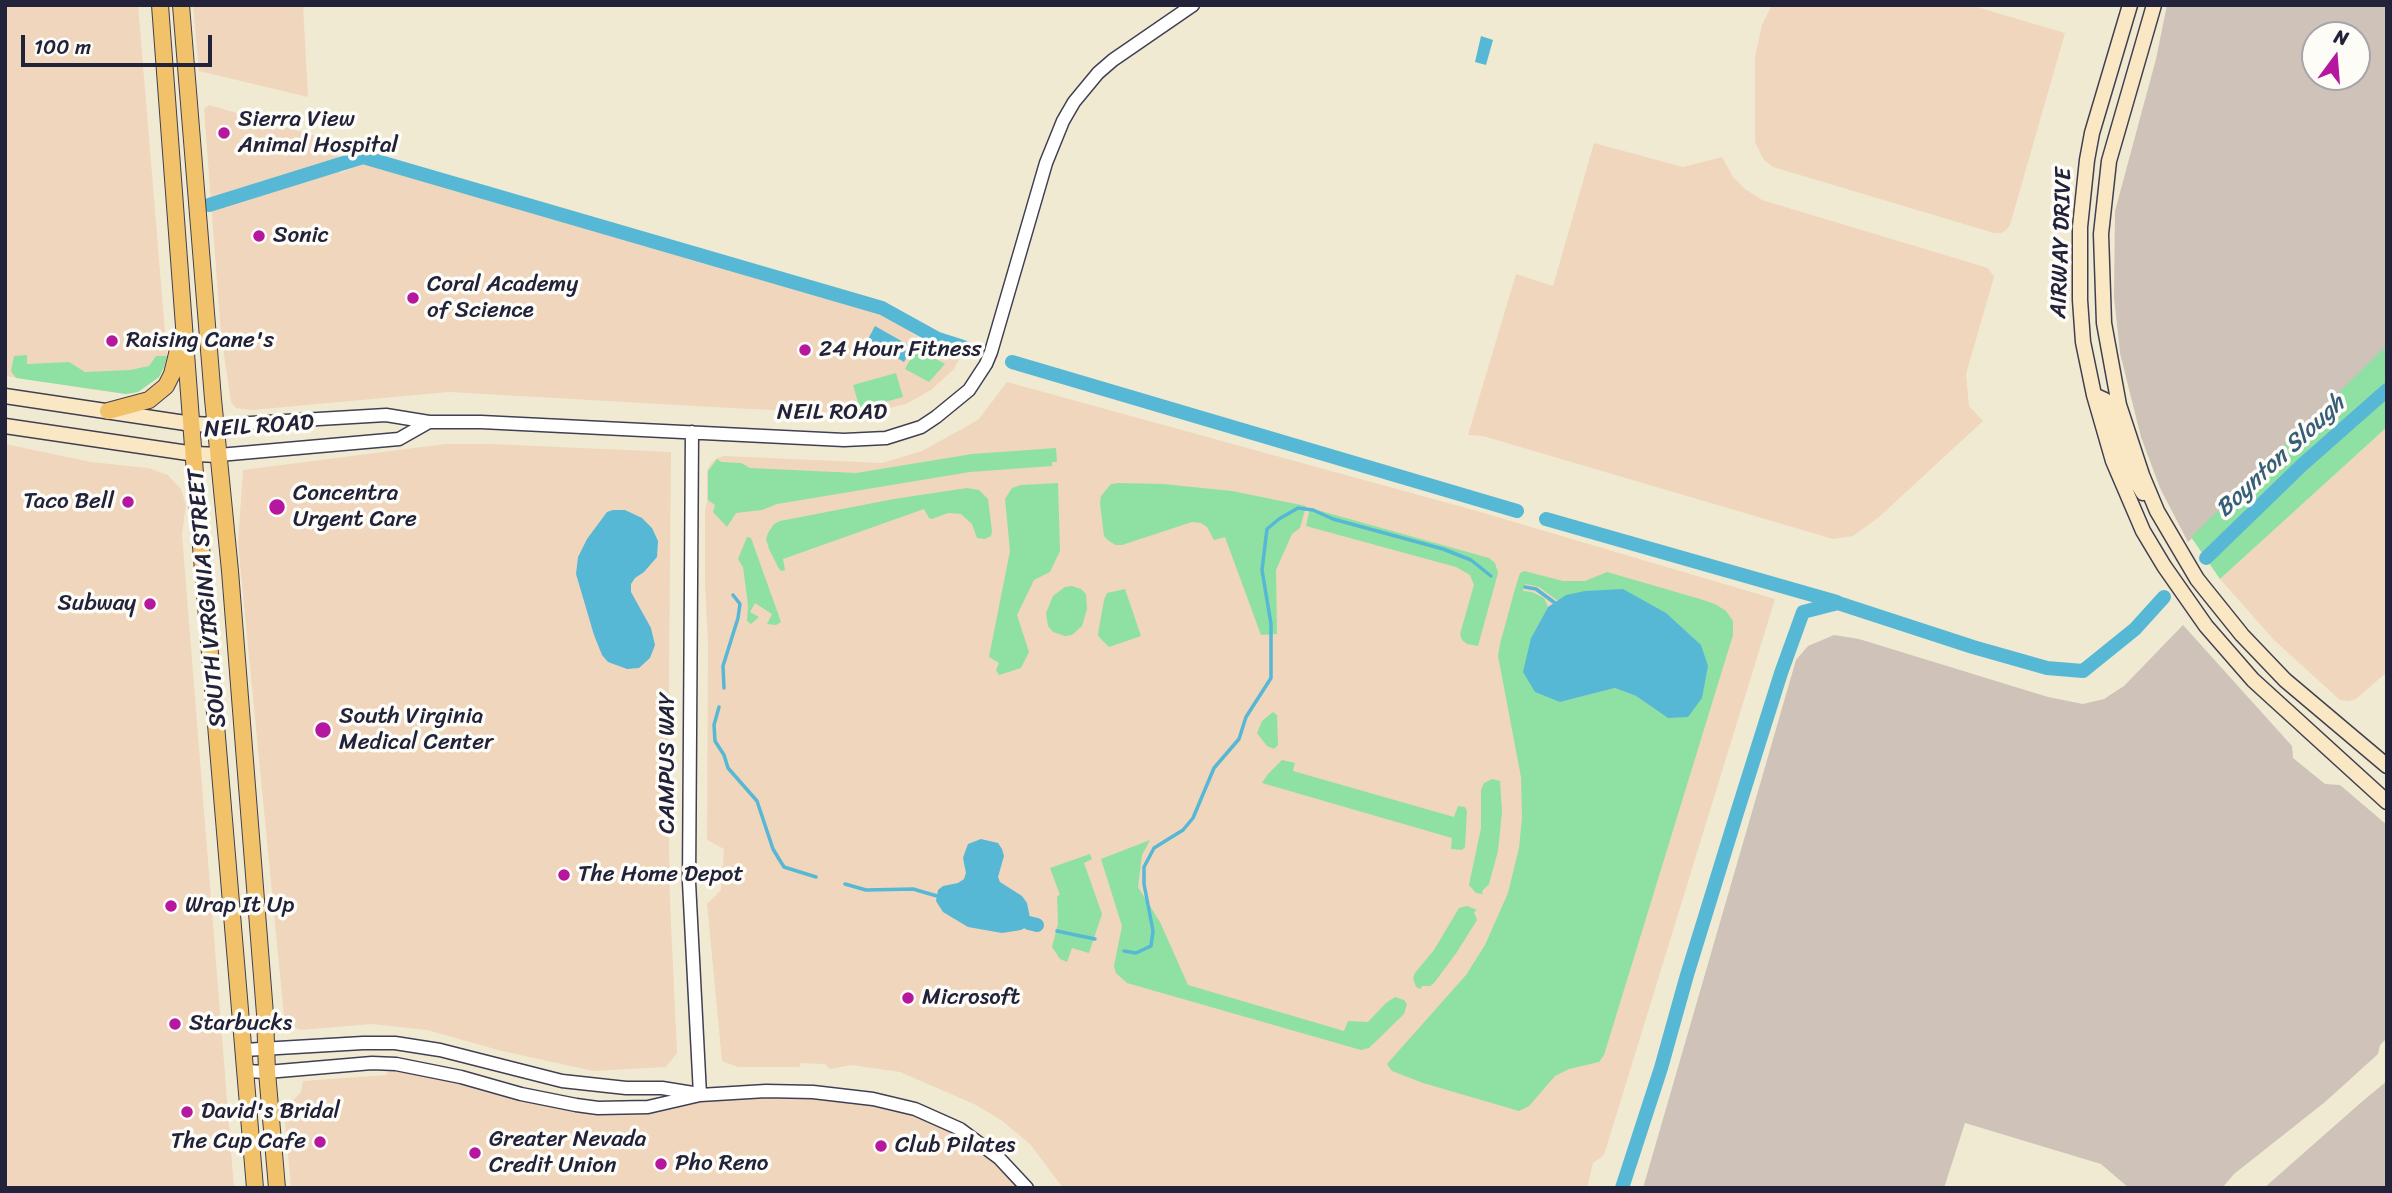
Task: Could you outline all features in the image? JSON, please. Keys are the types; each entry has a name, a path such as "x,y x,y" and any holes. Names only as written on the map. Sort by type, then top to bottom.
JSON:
{"main road":[{"name":"SOUTH VIRGINIA STREET","path":"159,5 255,1188"},
{"name":"SOUTH VIRGINIA STREET","path":"181,5 277,1188"},
{"name":"AIRWAY DRIVE","path":"2130,5 2092,133 2082,197 2080,300 2084,342 2094,395 2113,461 2143,531 2184,596 2214,637 2253,680 2387,803"},
{"name":"AIRWAY DRIVE","path":"2151,5 2149,21 2109,161 2101,234 2104,323 2113,378 2129,438 2157,510 2197,579 2242,635 2285,680 2387,766"},
{"path":"108,411 149,400 166,386 172,374 184,322"},
{"path":"2094,395 2105,400 2109,406 2133,479 2157,510"},
{"name":"NEIL ROAD","path":"5,396 192,424 217,425"},
{"name":"NEIL ROAD","path":"5,426 194,454 219,455"}],"street":[{"name":"NEIL ROAD","path":"217,425 372,415 429,422 470,421 844,440 886,438 920,427 955,403 979,378 991,352 1046,163 1054,140 1074,102 1098,73 1113,60 1193,5"},
{"name":"NEIL ROAD","path":"219,455 398,439 429,422"},
{"name":"CAMPUS WAY","path":"692,432 689,882 700,1095"},
{"path":"244,1050 395,1043 440,1050 562,1081 626,1088 663,1088 700,1095"},
{"path":"245,1071 267,1072 372,1063 397,1064 461,1077 521,1094 598,1108 648,1107 700,1095 766,1091 813,1092 895,1103 938,1118 974,1138 999,1158 1027,1188"}],"shaded area":[{"path":"5,5 138,5 167,356 159,377 138,392 126,394 5,376"},
{"path":"193,5 303,5 308,97 199,71"},
{"path":"1772,5 1970,5 2065,33 2010,225 2006,230 1994,233 1773,167 1764,160 1755,142 1755,57 1762,25"},
{"path":"2167,5 2387,5 2387,361 2188,542 2160,488 2141,437 2120,353 2114,297 2115,211 2156,59"},
{"path":"209,105 337,142 340,173 363,163 882,314 940,351 961,356 954,369 931,390 906,404 876,411 850,413 449,392 252,410 236,408 231,402 221,334 204,109"},
{"path":"1594,143 1683,167 1722,157 1733,177 1762,200 1988,268 1994,277 1966,374 1969,406 1983,421 1879,517 1853,536 1833,539 1483,436 1468,435 1516,274 1553,286"},
{"path":"1007,382 1477,511 1775,599 1604,1155 1593,1163 1587,1188 1063,1188 1030,1144 1001,1120 974,1104 900,1072 851,1065 830,1069 825,1064 801,1063 799,1067 738,1067 722,1061 707,904 721,890 724,849 707,840 707,471 711,463 724,456 882,463 922,451 978,420"},
{"path":"2387,427 2387,672 2356,699 2340,700 2274,640 2220,579"},
{"path":"5,444 91,462 148,468 168,475 181,489 186,505 182,534 234,1188 5,1188"},
{"path":"445,444 671,452 668,790 677,1053 666,1067 593,1071 502,1051 427,1030 371,1024 301,1030 290,1026 284,1016 238,543 243,470"},
{"path":"2183,625 2292,746 2293,758 2325,784 2340,785 2387,825 2387,1038 2380,1045 2378,1054 2325,1102 2234,1174 2222,1188 2129,1188 2101,1164 1965,1123 1944,1188 1643,1188 1796,660 1808,646 1834,635 1859,639 2048,697 2083,704 2104,699 2124,686"},
{"path":"387,1066 607,1110 694,1096 854,1095 952,1126 1027,1188 291,1188 284,1110 301,1092 303,1081 387,1075"},
{"path":"2387,1081 2387,1188 2264,1188 2365,1099"}],"green space":[{"path":"2387,345 2387,427 2220,579 2191,537"},
{"path":"917,348 945,364 929,382 905,369"},
{"path":"27,355 27,364 69,362 85,372 130,370 149,366 156,356 167,356 159,377 138,392 126,394 16,378 11,371 14,356"},
{"path":"896,373 903,397 860,409 853,385"},
{"path":"1056,448 1057,462 1052,462 1052,466 970,472 777,504 762,510 736,513 727,527 713,512 715,505 708,500 708,471 717,459 721,462 741,463 750,468 856,473 972,454"},
{"path":"1058,483 1060,551 1050,572 1034,580 1017,615 1029,652 1021,668 999,675 996,670 999,663 989,657 1010,551 1005,499 1012,488 1021,485"},
{"path":"1111,484 1163,484 1232,491 1306,506 1300,528 1292,534 1276,570 1277,634 1261,635 1225,537 1214,540 1207,527 1201,523 1192,522 1122,545 1109,541 1104,536 1101,496"},
{"path":"967,488 979,490 988,499 992,531 991,536 985,539 977,538 972,524 961,514 948,513 932,519 924,509 783,559 785,570 781,571 766,539 774,524 780,521"},
{"path":"1310,508 1489,558 1495,563 1498,573 1478,646 1467,644 1460,634 1474,585 1470,575 1456,567 1306,526"},
{"path":"747,537 751,538 781,622 776,625 767,624 772,614 755,603 750,612 759,617 751,624 747,621 748,605 743,567 738,559"},
{"path":"1524,571 1563,581 1585,581 1607,572 1700,599 1726,611 1733,621 1733,635 1604,1055 1599,1062 1569,1069 1555,1076 1529,1106 1519,1111 1423,1083 1392,1071 1387,1064 1466,975 1485,945 1508,893 1519,848 1522,818 1521,777 1498,656 1520,573","holes":["1525,584 1539,587 1558,601 1566,595 1668,718 1636,696 1615,688 1560,702 1531,638 1548,607 1544,598 1523,591"]},
{"path":"1072,586 1086,594 1087,609 1082,626 1072,635 1065,636 1053,632 1048,626 1046,613 1053,596 1065,587"},
{"path":"1125,589 1141,636 1109,647 1098,634 1104,600 1107,593"},
{"path":"1273,712 1277,715 1278,745 1274,749 1267,746 1257,733 1262,721"},
{"path":"1282,760 1295,763 1293,771 1454,817 1458,806 1465,807 1465,847 1462,850 1451,849 1452,838 1262,783"},
{"path":"1492,779 1500,781 1502,812 1498,851 1489,884 1482,891 1483,894 1476,893 1469,885 1481,828 1481,790 1484,783"},
{"path":"1150,840 1142,855 1138,887 1160,922 1188,985 1344,1031 1348,1021 1368,1022 1395,997 1407,1004 1404,1014 1369,1048 1361,1050 1127,983 1116,973 1114,966 1122,926 1101,859"},
{"path":"1090,854 1092,859 1084,863 1102,914 1089,953 1072,948 1067,962 1060,959 1052,947 1058,924 1057,896 1060,895 1050,868"},
{"path":"1467,906 1477,910 1474,912 1477,920 1457,952 1434,983 1422,986 1421,989 1416,987 1413,978 1415,973 1434,950 1459,908"}],"water":[{"path":"1481,36 1493,40 1486,65 1475,62"},
{"path":"875,326 912,347 904,362 867,341"},
{"path":"625,510 642,518 652,528 658,541 657,557 631,584 631,592 651,628 655,645 650,658 639,668 627,669 608,662 602,655 576,574 578,557 587,539 607,512"},
{"path":"1623,589 1666,613 1701,645 1708,666 1702,698 1688,717 1668,718 1636,696 1615,688 1560,702 1535,692 1523,672 1531,638 1548,607 1566,595"},
{"path":"981,839 998,843 1004,856 998,877 1000,882 1022,896 1027,903 1030,918 1028,926 1021,930 1002,933 968,927 943,912 936,901 938,890 943,886 964,879 966,873 963,858 968,844"}],"waterway":[{"path":"209,205 363,157 882,308 938,339 966,348"},
{"path":"1012,362 1517,511"},
{"name":"Boynton Slough","path":"2206,558 2302,465 2387,390"},
{"path":"1124,951 1136,953 1151,946 1153,931 1144,884 1144,867 1154,848 1183,830 1193,818 1214,768 1239,739 1246,717 1271,678 1271,624 1262,570 1267,529 1298,508 1313,510 1333,519 1443,549 1471,560 1491,576"},
{"path":"1546,519 1837,602"},
{"path":"1525,587 1536,589 1555,603"},
{"path":"724,688 723,666 740,604 733,595"},
{"path":"1622,1188 1661,1068 1736,816 1803,612 1838,603 2047,668 2083,671 2135,629 2164,597"},
{"path":"719,707 714,725 715,741 728,768 757,801 773,849 784,867 816,877"},
{"path":"845,884 866,890 913,889 937,896"},
{"path":"1029,923 1037,925"},
{"path":"1057,931 1095,939"}],"place":[{"name":"Sierra View Animal Hospital","path":"224,133"},
{"name":"Sonic","path":"259,236"},
{"name":"Coral Academy of Science","path":"413,298"},
{"name":"Raising Cane's","path":"112,341"},
{"name":"24 Hour Fitness","path":"805,350"},
{"name":"Taco Bell","path":"128,502"},
{"name":"Concentra Urgent Care","path":"277,507"},
{"name":"Subway","path":"150,604"},
{"name":"South Virginia Medical Center","path":"323,730"},
{"name":"The Home Depot","path":"564,875"},
{"name":"Wrap It Up","path":"171,906"},
{"name":"Microsoft","path":"908,998"},
{"name":"Starbucks","path":"175,1024"},
{"name":"David's Bridal","path":"187,1112"},
{"name":"The Cup Cafe","path":"320,1142"},
{"name":"Club Pilates","path":"881,1146"},
{"name":"Greater Nevada Credit Union","path":"475,1153"},
{"name":"Pho Reno","path":"661,1164"}]}
